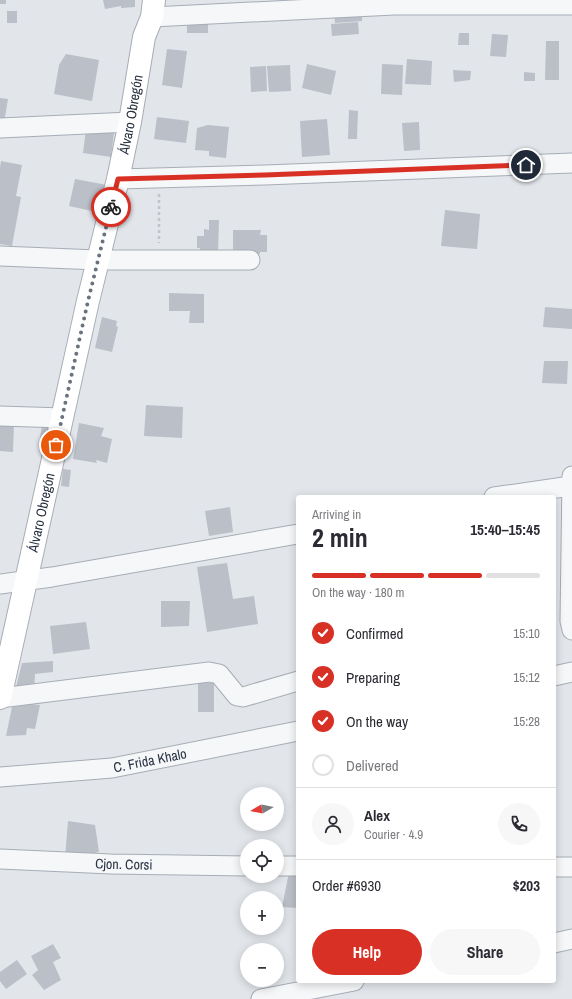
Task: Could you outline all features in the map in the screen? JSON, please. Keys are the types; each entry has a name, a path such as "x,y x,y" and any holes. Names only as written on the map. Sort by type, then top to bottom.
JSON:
{"street":[{"path":"153,9 572,5"},
{"name":"Álvaro Obregón","path":"0,698 62,418 118,179 130,122 144,36 153,9"},
{"path":"0,128 130,122"},
{"path":"118,179 572,163"},
{"path":"0,256 98,260 250,260"},
{"path":"0,416 62,418"},
{"path":"504,495 572,481 570,621 572,630"},
{"path":"0,584 26,581 296,534"},
{"path":"0,698 209,672 219,674 237,696 243,697 296,682"},
{"path":"556,676 572,672"},
{"name":"C. Frida Khalo","path":"0,777 112,768 296,731"},
{"name":"Cjon. Corsi","path":"0,859 111,864 240,866"},
{"path":"284,866 296,866"},
{"path":"556,867 572,867"},
{"path":"556,943 572,939"},
{"path":"261,999 344,983"}],"path":[{"path":"158,178 159,260"}],"building":[{"path":"0,0 6,0 6,4 0,4"},
{"path":"103,0 135,0 135,7 121,8 121,6 105,9"},
{"path":"7,11 17,11 17,23 7,23"},
{"path":"362,12 362,21 335,23 334,13"},
{"path":"187,21 208,21 208,33 187,33"},
{"path":"358,22 359,34 332,36 331,24"},
{"path":"459,33 469,33 469,45 458,45"},
{"path":"492,34 508,35 506,57 490,56"},
{"path":"546,41 559,41 559,80 545,80"},
{"path":"167,49 187,51 182,88 162,85"},
{"path":"66,54 99,60 92,101 54,94 59,65"},
{"path":"407,59 432,61 431,85 405,84"},
{"path":"307,64 336,71 331,95 302,88"},
{"path":"382,64 403,65 402,95 381,94"},
{"path":"290,65 291,91 269,92 267,66"},
{"path":"266,66 267,91 251,92 250,67"},
{"path":"453,70 471,71 470,80 454,82"},
{"path":"524,72 535,73 535,81 524,81"},
{"path":"0,98 8,99 4,123 0,122"},
{"path":"349,110 358,111 357,139 348,139"},
{"path":"157,117 189,121 186,143 154,139"},
{"path":"327,119 330,155 302,157 300,121"},
{"path":"419,122 420,150 404,151 402,123"},
{"path":"208,125 229,127 226,158 209,156 209,151 195,150 197,128"},
{"path":"86,129 114,133 111,157 83,153"},
{"path":"1,161 22,165 16,196 21,197 12,246 0,244"},
{"path":"75,179 107,185 101,213 69,206"},
{"path":"445,210 480,214 477,249 441,246"},
{"path":"209,220 219,220 218,255 200,254 200,248 197,248 197,236 204,236 204,229 209,230"},
{"path":"233,230 261,230 260,235 267,235 267,252 260,252 260,254 233,253"},
{"path":"169,293 204,294 204,323 189,323 190,311 169,311"},
{"path":"545,307 572,309 572,329 543,327"},
{"path":"102,317 117,321 116,326 118,327 112,352 95,348"},
{"path":"544,361 568,361 567,384 542,383"},
{"path":"146,405 183,407 182,438 144,436"},
{"path":"0,423 14,423 13,452 0,451"},
{"path":"79,423 104,428 101,436 112,439 107,463 96,460 97,463 73,459"},
{"path":"42,425 52,426 50,440 40,438"},
{"path":"63,469 71,470 69,487 61,486"},
{"path":"230,507 233,532 209,536 205,511"},
{"path":"227,563 233,599 254,596 258,624 207,632 197,567"},
{"path":"161,601 190,601 189,626 161,627"},
{"path":"86,622 90,649 53,654 50,626"},
{"path":"53,661 53,672 35,674 34,691 15,691 22,663"},
{"path":"198,683 214,683 214,712 198,712"},
{"path":"30,704 40,705 35,729 27,728 26,735 6,736 12,707"},
{"path":"68,821 95,825 99,852 65,858"},
{"path":"289,872 296,872 296,908 284,907 284,897"},
{"path":"53,944 61,958 53,962 61,980 44,990 32,975 38,970 31,956"},
{"path":"17,960 27,974 6,989 0,981 0,972"}],"way so far":[{"path":"56,445 88,301 111,207"}],"route":[{"path":"111,207 118,179 526,165"}]}
